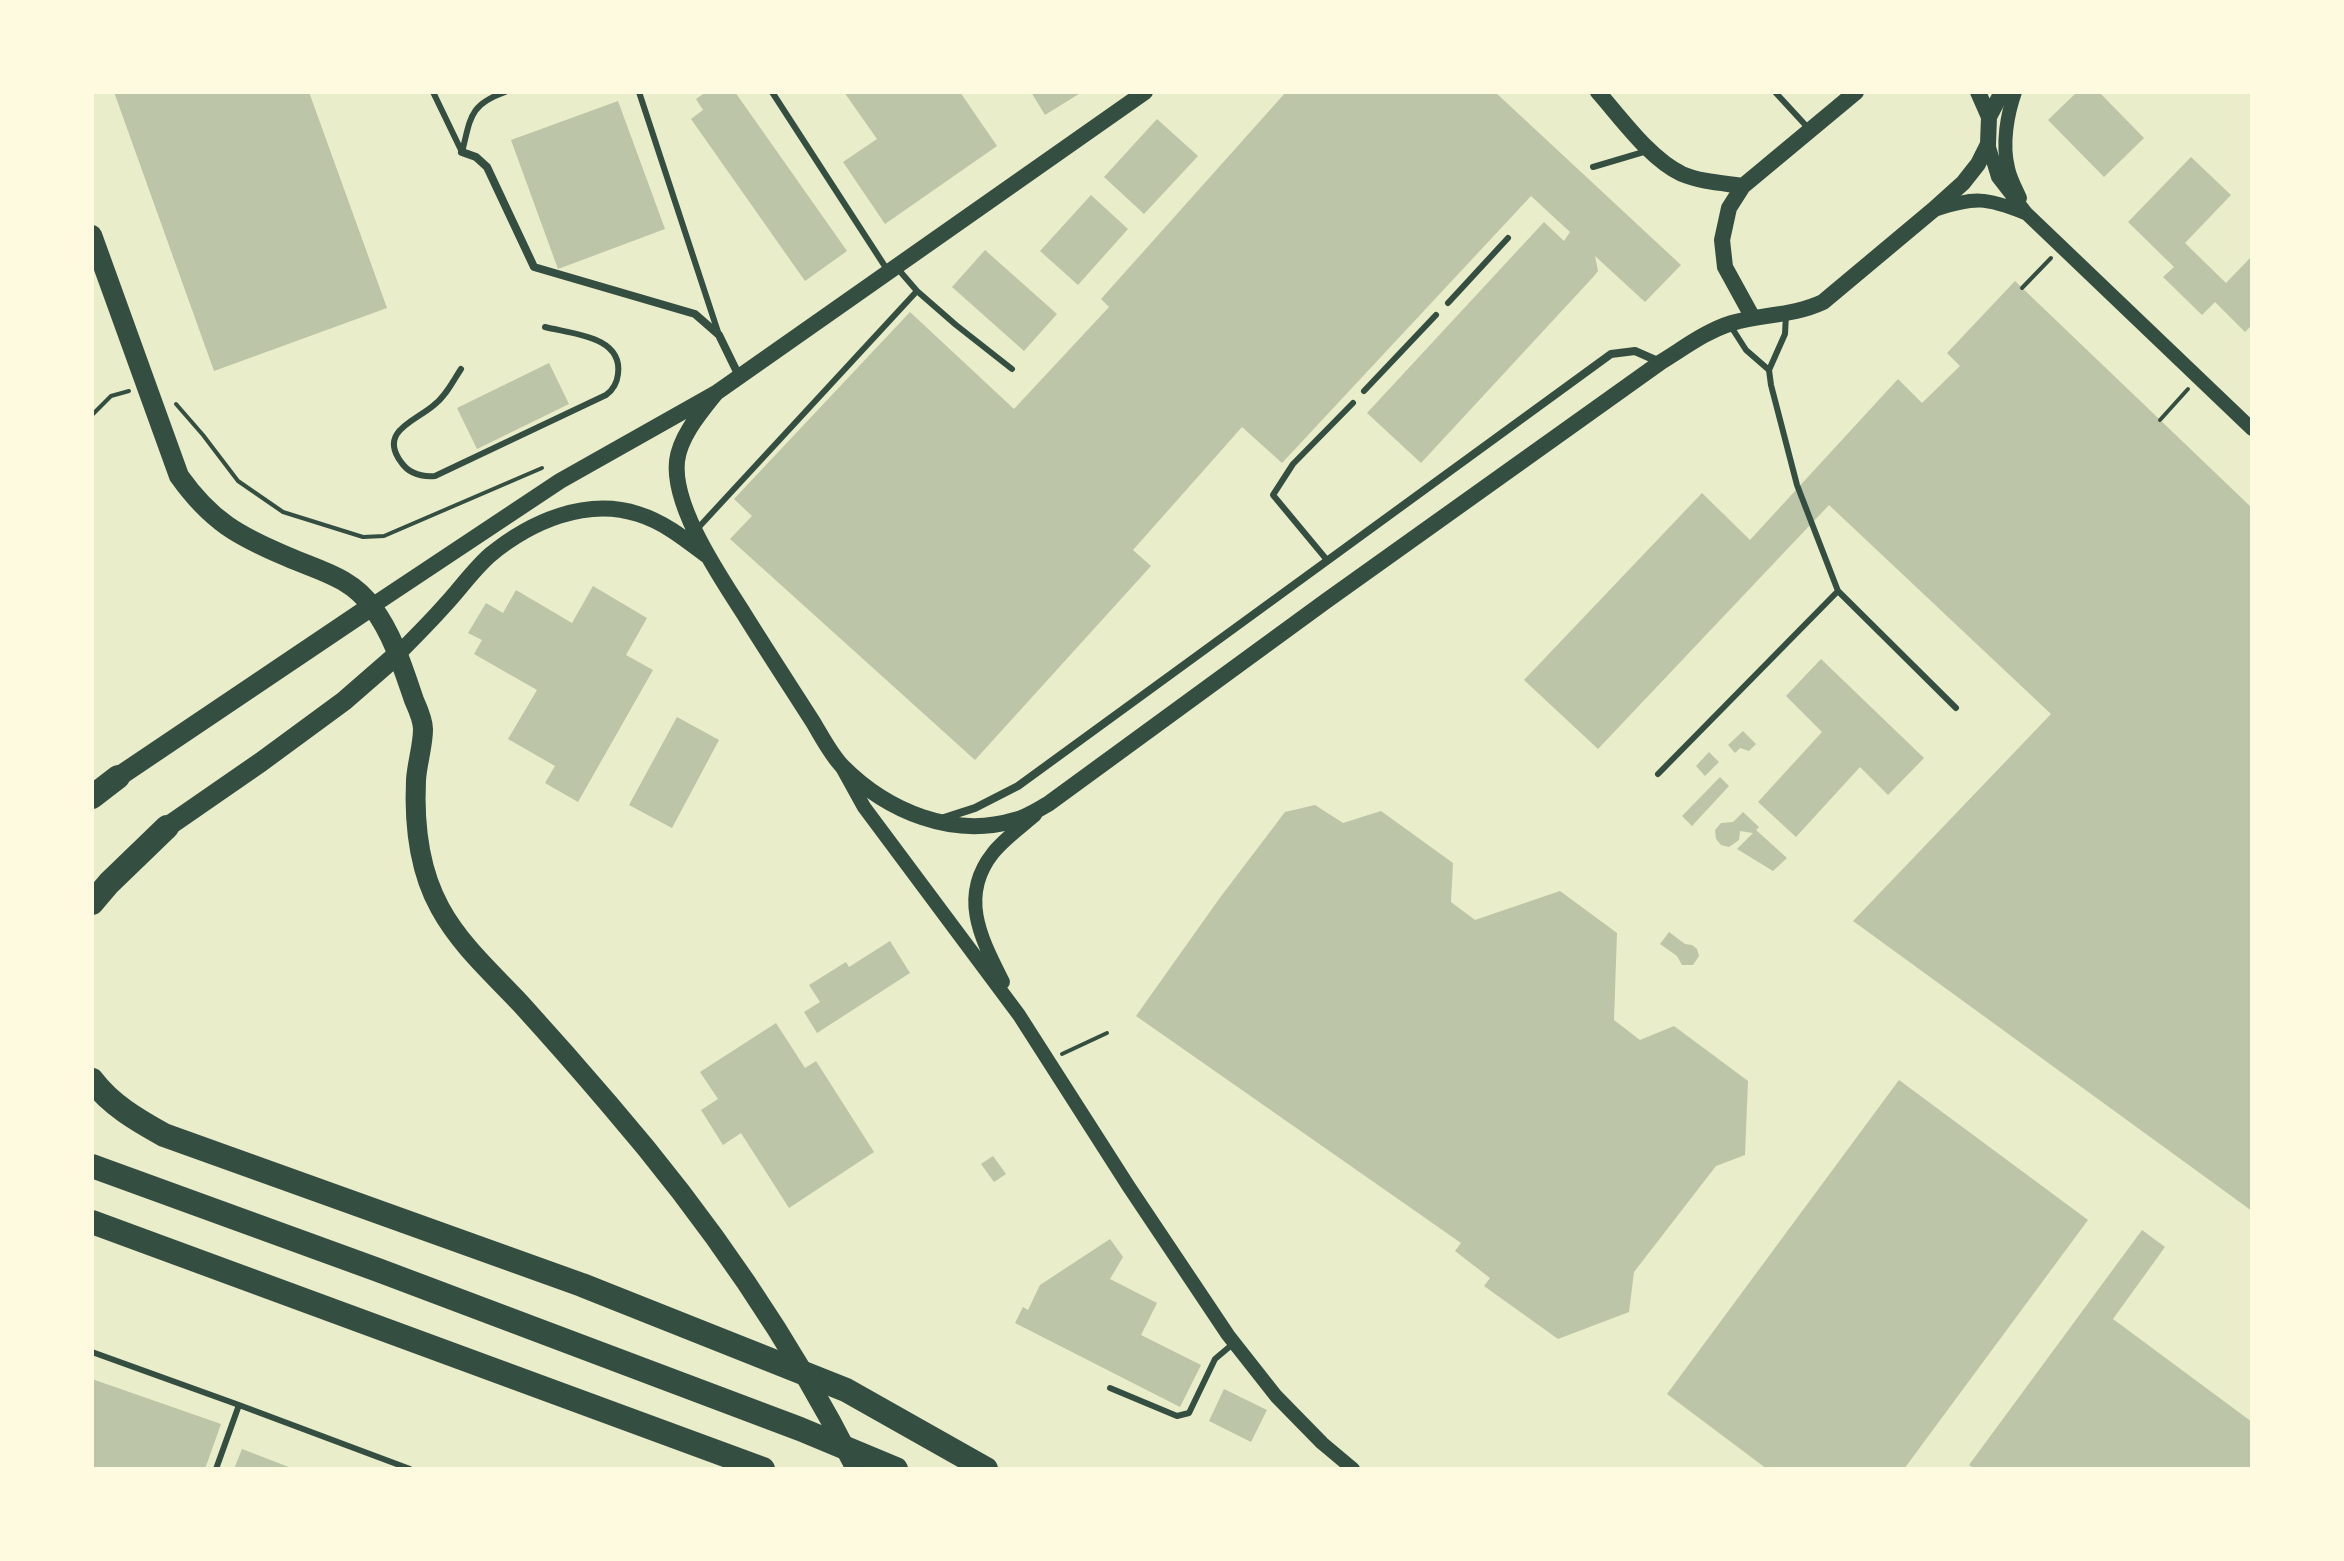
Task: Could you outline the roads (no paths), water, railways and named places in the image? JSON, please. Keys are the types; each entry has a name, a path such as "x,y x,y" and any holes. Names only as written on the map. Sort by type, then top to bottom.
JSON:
{"highway":[{"path":"92,797 118,777"},
{"path":"92,903 167,827"},
{"path":"92,1080 136,1120 164,1135 567,1280 846,1390 986,1469"},
{"path":"92,1166 800,1429 896,1469"},
{"path":"92,1222 763,1469"}],"main road":[{"path":"118,777 560,481 716,393 1145,92"},
{"path":"1598,92 1650,150 1680,173 1703,181 1743,186"},
{"path":"1753,318 1725,267 1722,240 1729,208 1743,186 1856,92"},
{"path":"1978,92 1989,117"},
{"path":"716,393 680,449 677,462 679,489 708,556 841,765 873,793 919,817 986,826 1013,821 1048,804 1347,585 1661,362 1709,332 1729,324 1804,311 1823,302 1963,183 1988,144 1989,117 2002,92"},
{"path":"92,235 168,448 179,476 196,500 213,517 264,546 331,573 356,589 372,606 398,654 424,726 416,779 417,821 421,856 440,908 458,937 542,1026 712,1233 808,1381 856,1469"},
{"path":"167,827 344,701 398,654 488,557 513,538 549,519 583,510 610,509 637,513 664,525 708,556"}],"street":[{"path":"2015,92 2009,109 2007,167 2026,213"},
{"path":"1988,144 1998,177 2026,213 2252,429"},
{"path":"462,152 476,157 487,167 534,267 695,314 719,335 739,376"},
{"path":"1933,210 1978,199 2026,213"},
{"path":"935,821 975,808 1018,786 1611,354 1635,351 1661,362"},
{"path":"841,765 864,807 1019,1015"},
{"path":"1048,804 994,851 982,870 975,913 981,937 1019,1015 1047,1061 1234,1343 1276,1396 1322,1443 1353,1469"}],"lane":[{"path":"433,92 462,152"},
{"path":"480,92 483,100"},
{"path":"462,152 471,117 483,100 505,92"},
{"path":"639,92 719,335"},
{"path":"772,92 892,269 1012,369"},
{"path":"1775,92 1810,130"},
{"path":"1593,167 1650,150"},
{"path":"1448,303 1508,238"},
{"path":"696,531 917,291"},
{"path":"1769,370 1785,334 1786,314"},
{"path":"1364,391 1436,315"},
{"path":"1729,324 1746,350 1769,370 1797,485 1838,591 1956,708"},
{"path":"461,369 437,403 401,428 396,436 394,446 398,458 413,473 435,476 613,389 618,377 618,365 612,350 597,341 545,327"},
{"path":"1327,560 1273,495 1293,464 1353,403"},
{"path":"1658,774 1838,591"},
{"path":"1110,1388 1177,1416 1189,1413 1215,1359 1234,1343"},
{"path":"92,1352 410,1469"},
{"path":"216,1469 239,1405"}]}
